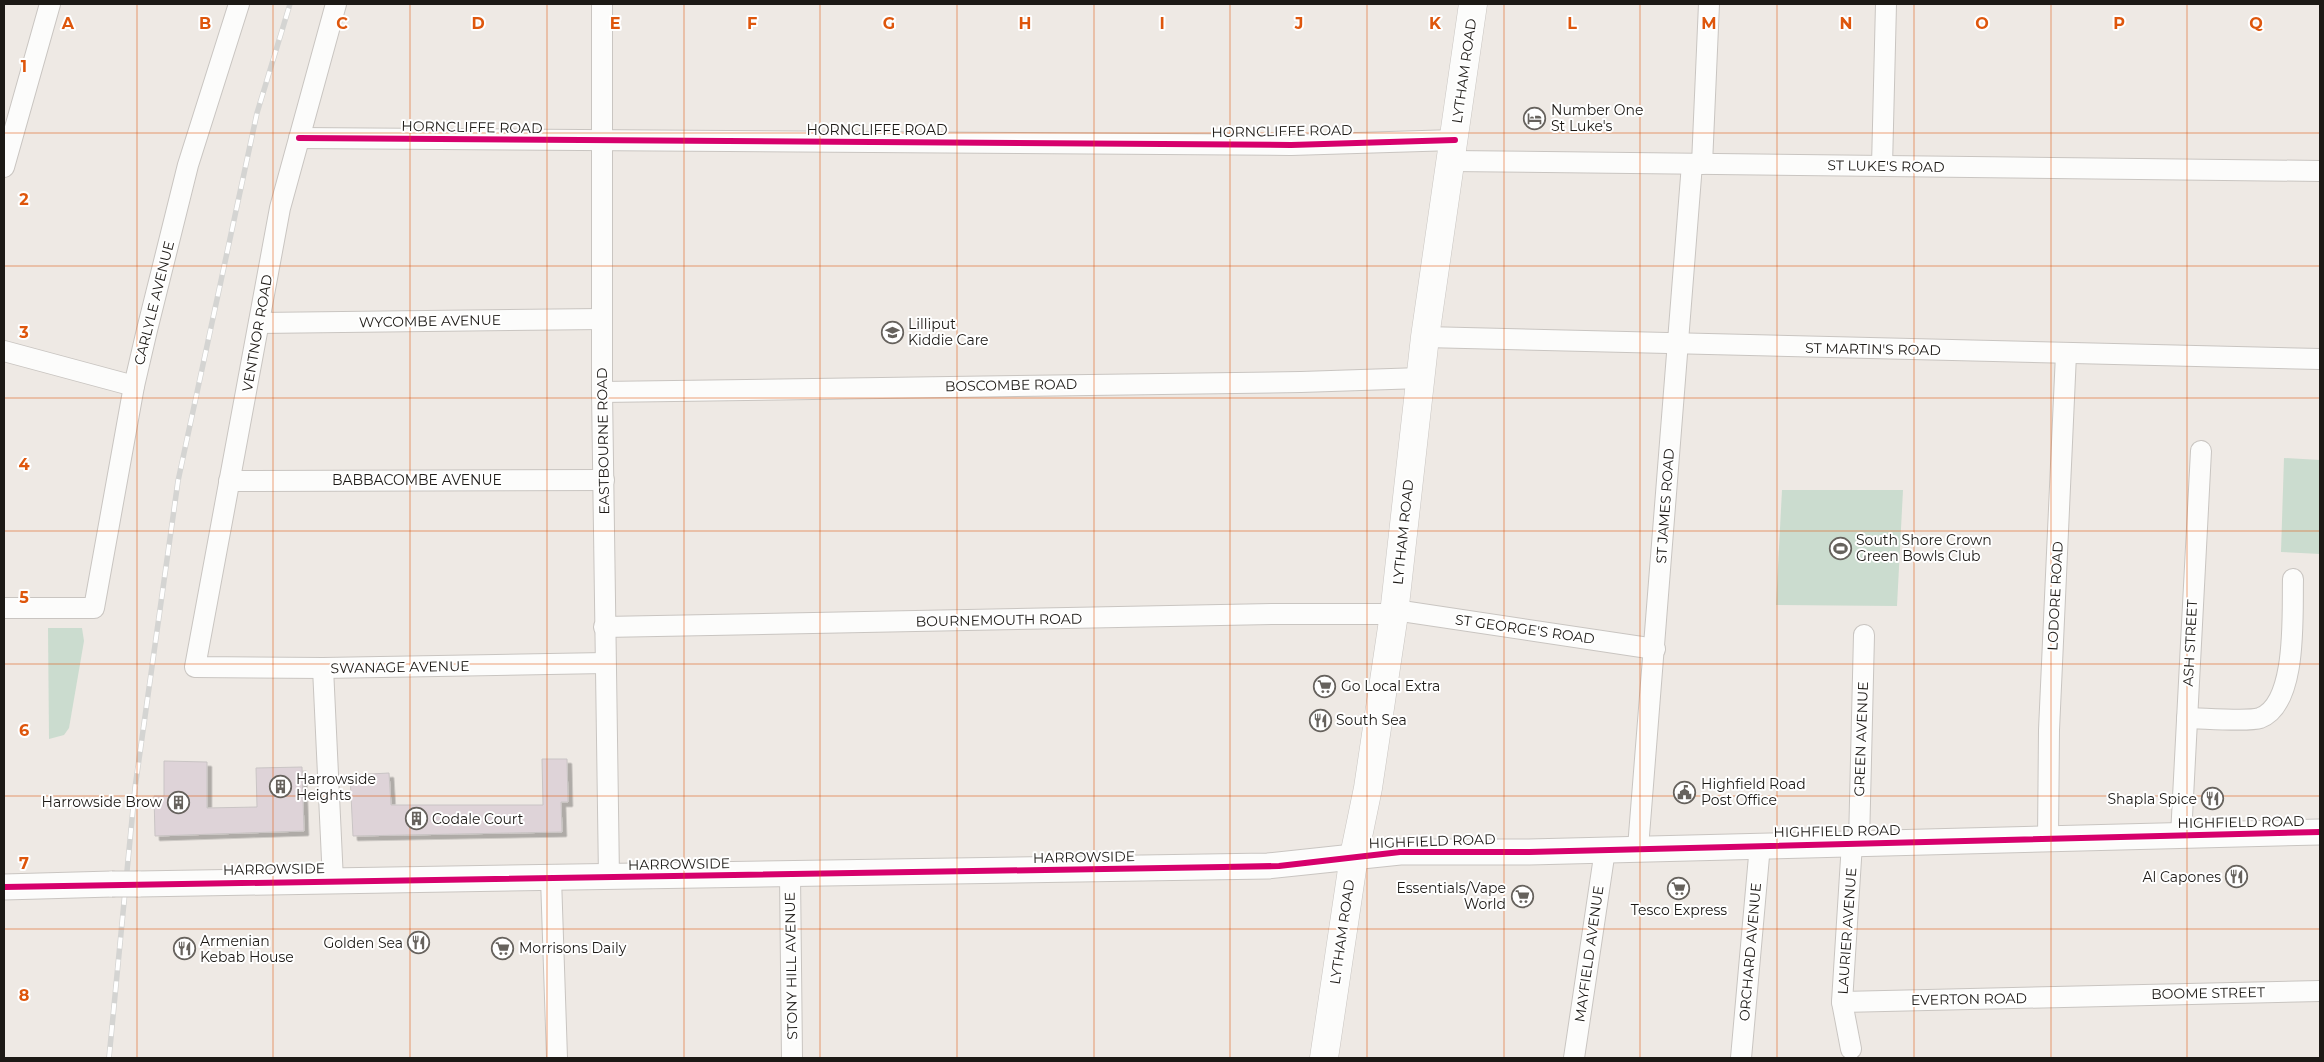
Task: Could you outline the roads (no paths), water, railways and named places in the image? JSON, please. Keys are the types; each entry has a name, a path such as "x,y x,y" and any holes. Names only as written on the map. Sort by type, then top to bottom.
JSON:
{"main road":[{"name":"LYTHAM ROAD","path":"1324,1058 1354,856 1368,788 1394,612 1425,337 1473,4"}],"street":[{"path":"4,167 50,4"},
{"name":"CARLYLE AVENUE","path":"4,608 94,608 134,386 188,165 239,4"},
{"name":"VENTNOR ROAD","path":"195,667 280,208 336,4"},
{"name":"EASTBOURNE ROAD","path":"602,4 602,392 609,878"},
{"name":"ST JAMES ROAD","path":"1638,848 1655,649 1676,345 1697,164 1709,4"},
{"path":"1882,166 1886,4"},
{"name":"HORNCLIFFE ROAD","path":"299,138 1291,144 1453,150"},
{"name":"ST LUKE'S ROAD","path":"1453,150 1697,164 2320,171"},
{"name":"WYCOMBE AVENUE","path":"258,323 602,319"},
{"name":"ST MARTIN'S ROAD","path":"1425,337 1676,345 2320,359"},
{"path":"4,351 134,386"},
{"name":"LODORE ROAD","path":"2048,839 2049,730 2066,354"},
{"name":"BOSCOMBE ROAD","path":"602,392 1302,382 1421,378"},
{"name":"ASH STREET","path":"2181,836 2201,451"},
{"name":"BABBACOMBE AVENUE","path":"229,481 604,480"},
{"path":"2187,718 2259,718 2273,710 2284,691 2290,653 2293,579"},
{"name":"ST GEORGE'S ROAD","path":"1394,612 1655,649"},
{"name":"BOURNEMOUTH ROAD","path":"604,627 1394,612"},
{"name":"GREEN AVENUE","path":"1855,843 1864,635"},
{"name":"SWANAGE AVENUE","path":"195,667 323,668 605,663"},
{"path":"323,668 333,881"},
{"name":"HIGHFIELD ROAD","path":"1354,856 1411,852 1605,850 2320,832"},
{"name":"LAURIER AVENUE","path":"1852,1049 1842,1002 1855,843"},
{"name":"ORCHARD AVENUE","path":"1740,1058 1760,845"},
{"name":"MAYFIELD AVENUE","path":"1574,1058 1605,850"},
{"name":"HARROWSIDE","path":"4,886 1279,866 1354,856"},
{"name":"STONY HILL AVENUE","path":"790,875 792,1058"},
{"path":"551,878 557,1058"},
{"name":"BOOME STREET","path":"2096,996 2320,991"},
{"name":"EVERTON ROAD","path":"1842,1002 2096,996"}],"railway":[{"path":"109,1058 135,788 178,481 257,113 290,4"}],"place":[{"name":"Number One St Luke's","path":"1535,118"},
{"name":"Lilliput Kiddie Care","path":"892,332"},
{"name":"South Shore Crown Green Bowls Club","path":"1840,548"},
{"name":"Go Local Extra","path":"1325,686"},
{"name":"South Sea","path":"1320,720"},
{"name":"Harrowside Heights","path":"280,787"},
{"name":"Highfield Road Post Office","path":"1685,792"},
{"name":"Shapla Spice","path":"2213,799"},
{"name":"Harrowside Brow","path":"178,802"},
{"name":"Codale Court","path":"416,819"},
{"name":"Al Capones","path":"2237,877"},
{"name":"Tesco Express","path":"1679,888"},
{"name":"Essentials/Vape World","path":"1522,896"},
{"name":"Golden Sea","path":"419,943"},
{"name":"Morrisons Daily","path":"503,948"},
{"name":"Armenian Kebab House","path":"184,949"}]}
